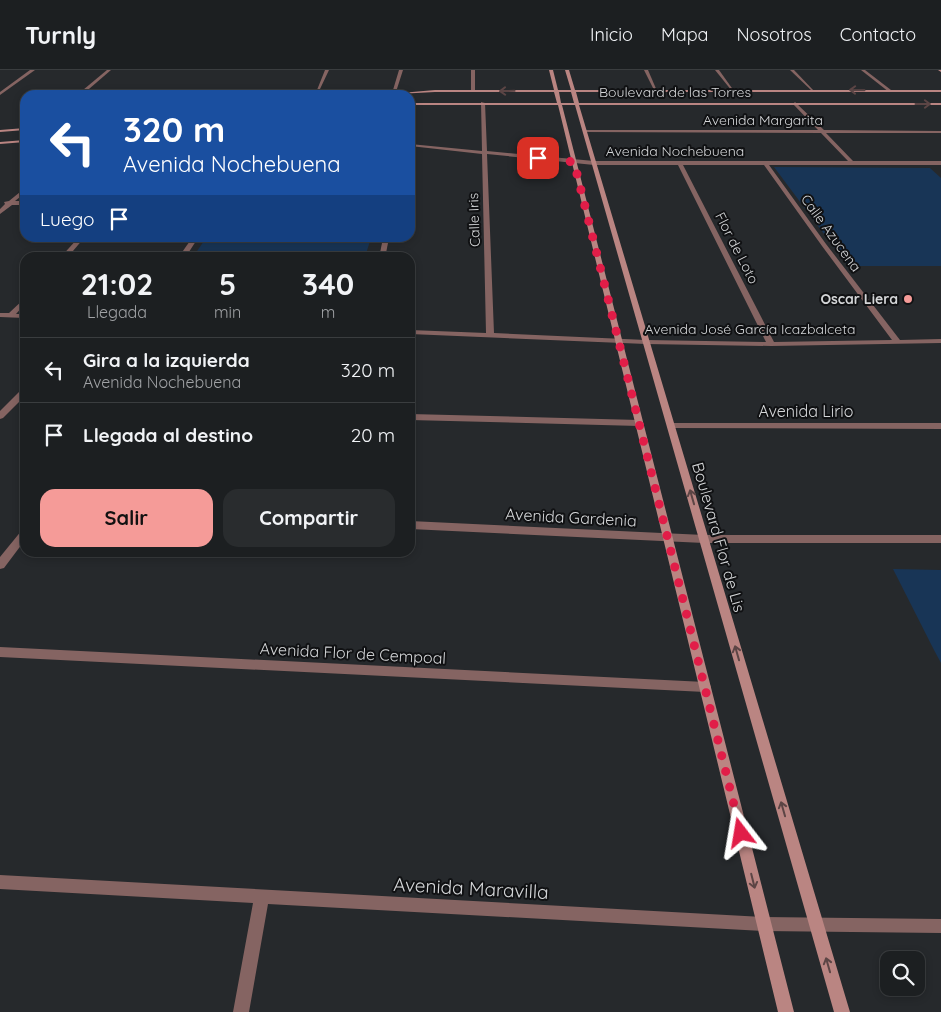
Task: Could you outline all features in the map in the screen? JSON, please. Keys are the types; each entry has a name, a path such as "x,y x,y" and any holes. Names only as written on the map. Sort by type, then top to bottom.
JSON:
{"street":[{"path":"0,94 33,70"},
{"path":"85,90 109,70"},
{"path":"318,90 327,70"},
{"path":"395,90 401,70"},
{"path":"473,70 473,92"},
{"path":"551,70 786,1012"},
{"name":"Boulevard Flor de Lis","path":"567,70 842,1012"},
{"path":"646,70 656,90"},
{"path":"718,70 733,90"},
{"path":"792,70 813,90"},
{"path":"863,70 890,91"},
{"name":"Boulevard de las Torres","path":"415,92 556,90 941,91"},
{"path":"795,103 852,163"},
{"name":"Boulevard de las Torres","path":"415,104 941,104"},
{"name":"Calle Iris","path":"483,104 490,335"},
{"path":"0,131 20,129"},
{"name":"Avenida Margarita","path":"585,131 941,132"},
{"path":"0,143 20,141"},
{"name":"Avenida Nochebuena","path":"415,146 594,163 941,163"},
{"name":"Flor de Loto","path":"680,163 771,344"},
{"name":"Calle Azucena","path":"765,163 897,341"},
{"path":"934,163 941,169"},
{"path":"0,212 20,194"},
{"path":"0,203 20,204"},
{"path":"68,252 77,242"},
{"path":"11,315 20,305"},
{"path":"0,315 20,316"},
{"name":"Avenida José García Icazbalceta","path":"415,332 646,342 771,344 941,341"},
{"path":"0,416 20,396"},
{"path":"415,417 639,423"},
{"name":"Avenida Lirio","path":"671,426 941,426"},
{"name":"Avenida Gardenia","path":"415,525 704,539 941,539"},
{"path":"0,565 20,539"},
{"name":"Avenida Flor de Cempoal","path":"0,652 705,687"},
{"name":"Avenida Maravilla","path":"0,882 764,924 941,926"},
{"path":"241,1012 262,896"}],"shaded area":[{"path":"774,167 930,168 941,178 941,266 848,266"},
{"path":"203,242 370,242 367,252 196,252"},
{"path":"893,569 941,570 941,663 934,650"}],"place":[{"name":"Oscar Liera","path":"908,299"}],"route":[{"path":"538,158 574,162 741,833"}]}
